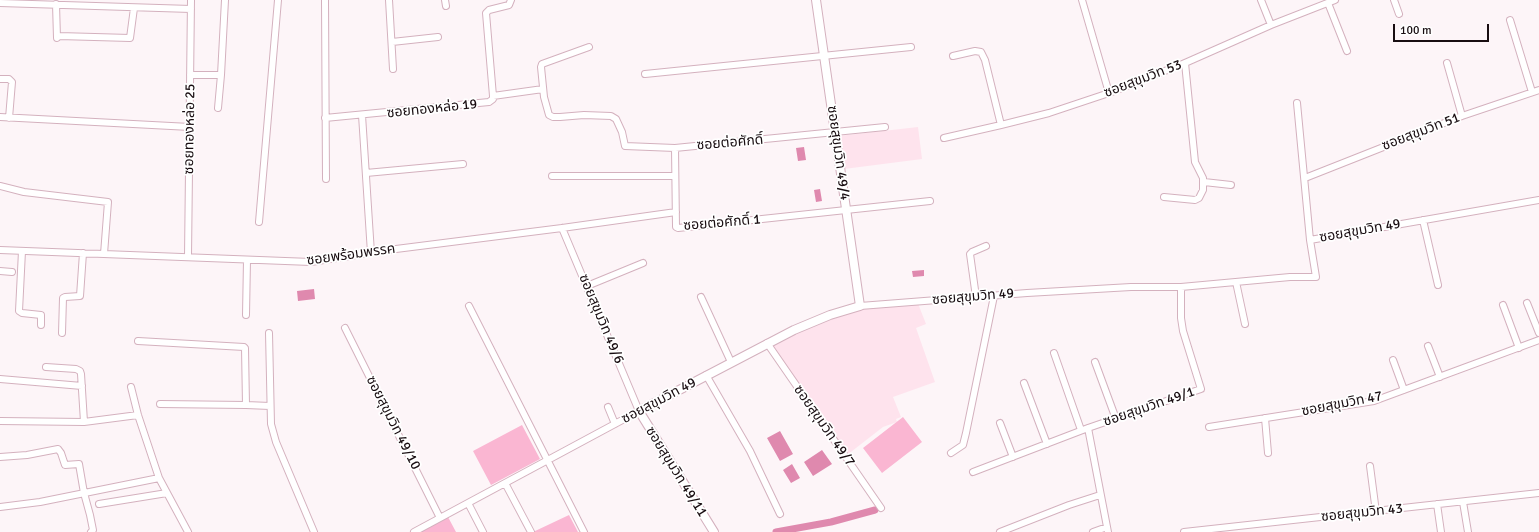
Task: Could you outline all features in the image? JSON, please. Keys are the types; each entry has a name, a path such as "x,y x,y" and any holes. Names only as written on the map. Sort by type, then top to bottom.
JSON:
{"street":[{"name":"ซอยทองหล่อ 25","path":"188,257 191,0"},
{"path":"218,108 225,0"},
{"path":"259,222 278,0"},
{"path":"325,0 326,179"},
{"path":"389,0 393,69"},
{"name":"ซอยทองหล่อ 19","path":"325,118 487,103 491,101 493,96 486,13 489,10 510,4 511,0"},
{"name":"ซอยสุขุมวิท 49/4","path":"816,0 860,306"},
{"path":"1082,0 1109,93"},
{"path":"1261,0 1271,25"},
{"name":"ซอยสุขุมวิท 53","path":"944,138 1001,126 1049,113 1109,93 1185,63 1271,25 1335,0"},
{"path":"1394,0 1399,14"},
{"path":"0,3 191,9"},
{"path":"1328,3 1347,51"},
{"path":"56,4 57,38 59,36 130,38 134,8"},
{"path":"1510,20 1532,92"},
{"path":"392,42 438,37"},
{"path":"493,96 543,89 542,64 589,47"},
{"path":"645,74 911,47"},
{"path":"953,56 978,51 981,52 985,60 1001,126"},
{"path":"1164,197 1195,200 1201,194 1204,182 1196,162 1185,63"},
{"path":"1447,63 1462,116"},
{"path":"190,75 221,74"},
{"path":"0,78 9,79 12,82 9,118"},
{"name":"ซอยต่อศักดิ์","path":"543,89 549,115 553,117 584,115 611,116 616,119 622,132 625,146 675,148 885,127"},
{"name":"ซอยสุขุมวิท 51","path":"1305,178 1462,116 1539,90"},
{"path":"1297,103 1310,240"},
{"path":"362,115 371,253"},
{"path":"0,117 190,127"},
{"name":"ซอยต่อศักดิ์ 1","path":"675,148 676,227 679,228 846,210"},
{"path":"366,173 463,164"},
{"path":"552,176 676,176"},
{"path":"1204,182 1231,185"},
{"path":"0,186 24,192 108,202 104,254"},
{"name":"ซอยสุขุมวิท 49","path":"414,532 767,343 825,317 860,306 1131,287 1180,287 1290,277 1316,277 1310,240 1539,200"},
{"path":"846,210 930,201"},
{"name":"ซอยพร้อมพรรค","path":"0,250 311,262 676,212"},
{"path":"1423,220 1438,285"},
{"name":"ซอยสุขุมวิท 49/6","path":"562,228 639,411"},
{"path":"976,297 971,253 986,246"},
{"path":"22,251 19,311 22,313 41,315 41,326"},
{"path":"62,333 64,298 65,296 80,296 83,253"},
{"path":"246,315 247,260"},
{"path":"587,286 643,264"},
{"path":"0,271 12,272"},
{"path":"1236,282 1245,324"},
{"name":"ซอยสุขุมวิท 49/1","path":"973,472 1081,430 1201,389 1183,331 1180,287"},
{"path":"951,453 963,445 994,296"},
{"path":"701,297 731,362"},
{"path":"1527,303 1539,333"},
{"path":"1503,305 1519,348"},
{"path":"469,306 584,532"},
{"name":"ซอยสุขุมวิท 49/10","path":"345,328 440,518"},
{"path":"269,332 271,424 276,442 314,532"},
{"name":"ซอยสุขุมวิท 47","path":"1209,427 1374,401 1539,340"},
{"path":"138,341 244,347 246,405"},
{"name":"ซอยสุขุมวิท 49/7","path":"767,343 882,508"},
{"path":"1428,346 1440,376"},
{"path":"1054,353 1081,430"},
{"path":"1393,360 1404,390"},
{"path":"1095,362 1116,419"},
{"path":"46,367 76,369 80,371 82,374 84,422"},
{"path":"706,376 750,451 780,514"},
{"path":"0,379 82,386"},
{"path":"1024,383 1047,444"},
{"path":"131,387 138,415 159,478 188,532"},
{"path":"160,404 270,406"},
{"path":"608,407 615,424"},
{"name":"ซอยสุขุมวิท 49/11","path":"639,411 714,532"},
{"path":"0,421 84,422 138,415"},
{"path":"1265,418 1268,453"},
{"path":"1000,423 1013,457"},
{"path":"1088,428 1108,530 1093,532"},
{"path":"0,457 27,455 58,449 65,465 79,464 93,530 91,532"},
{"path":"1370,466 1376,512"},
{"path":"0,507 40,502 159,478"},
{"path":"505,483 531,532"},
{"path":"99,504 167,493"},
{"name":"ซอยสุขุมวิท 43","path":"1184,532 1539,493"},
{"path":"1000,532 1068,504 1100,495"},
{"path":"1464,502 1468,532"},
{"path":"468,503 483,532"},
{"path":"1438,504 1441,532"}],"shaded area":[{"path":"918,127 922,159 844,169 839,136"},
{"path":"804,147 806,160 798,161 796,148"},
{"path":"820,189 822,201 816,202 814,190"},
{"path":"924,270 924,276 913,277 912,271"},
{"path":"314,289 315,299 298,301 297,291"},
{"path":"917,301 926,324 916,328 935,382 893,397 901,417 896,419 897,422 883,427 847,455 770,342 861,305"},
{"path":"903,417 922,442 882,473 863,448"},
{"path":"522,425 540,459 491,485 473,451"},
{"path":"780,431 793,454 780,461 767,438"},
{"path":"822,450 832,464 813,476 804,462"},
{"path":"792,464 800,478 791,483 783,470"},
{"path":"569,515 578,532 533,532"},
{"path":"448,517 456,532 420,532"}],"waterway":[{"path":"776,532 831,522 875,510"}]}
